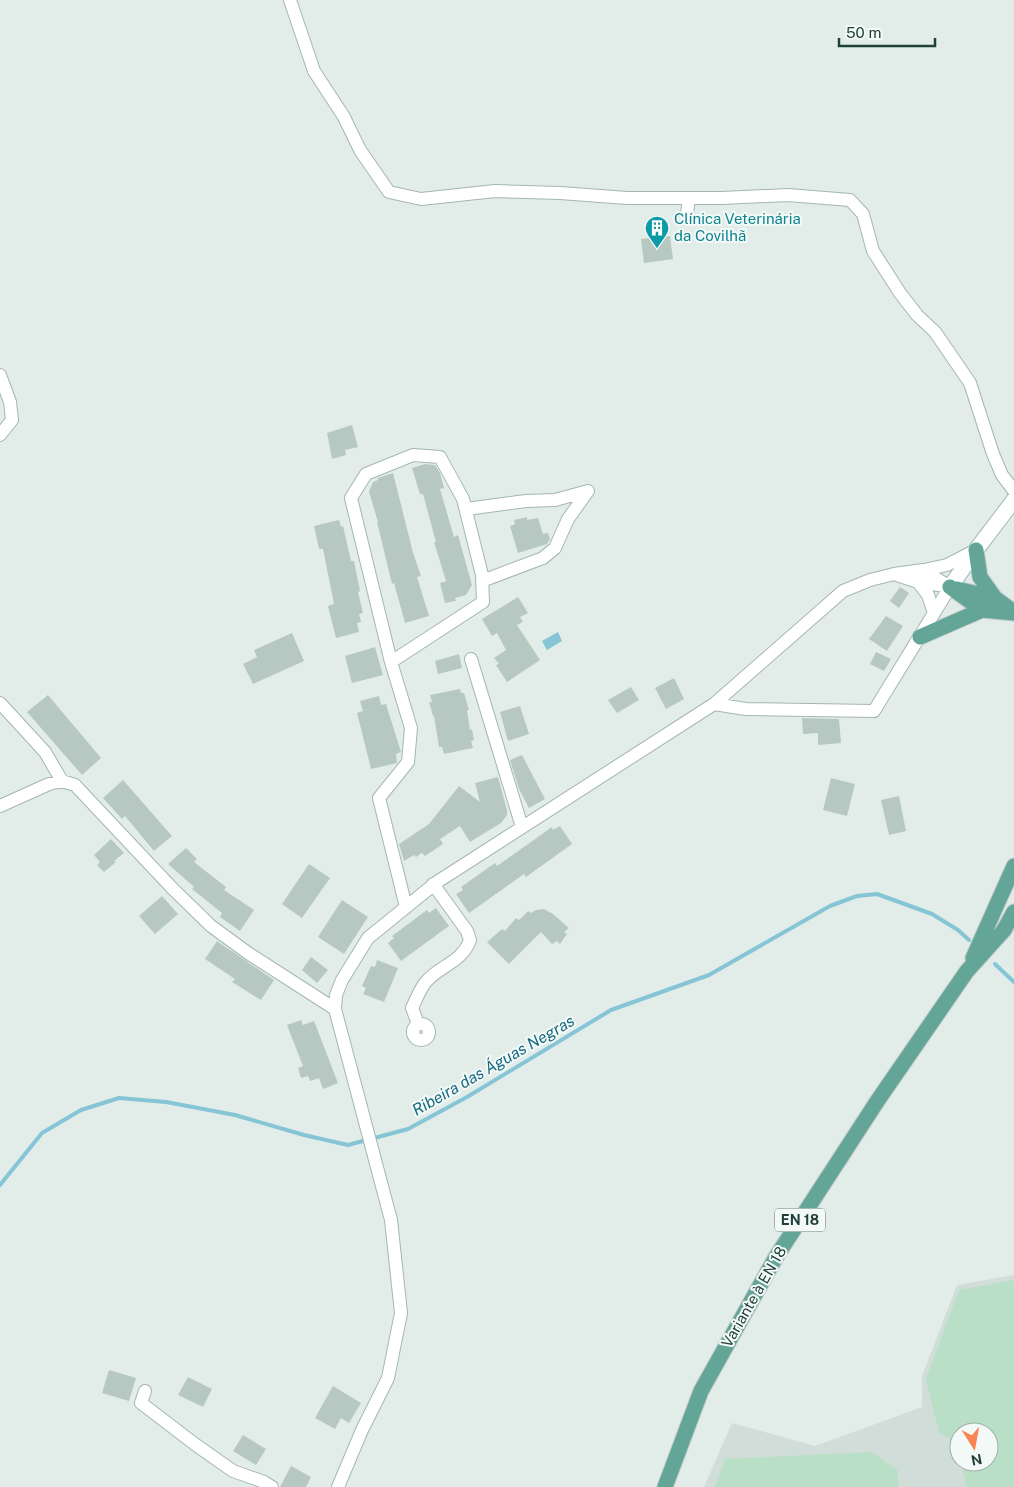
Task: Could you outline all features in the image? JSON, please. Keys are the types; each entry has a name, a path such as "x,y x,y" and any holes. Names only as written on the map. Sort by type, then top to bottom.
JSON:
{"main road":[{"path":"976,550 980,577 995,598 1014,612"},
{"path":"950,587 995,598"},
{"path":"950,587 982,610"},
{"path":"920,637 982,610 1014,612"},
{"name":"Variante à EN 18","path":"967,971 1014,866"},
{"name":"Variante à EN 18","path":"665,1487 701,1391 776,1258 878,1100 967,971 1004,930 1014,912"}],"street":[{"path":"290,0 314,71 344,117 360,150 389,192 421,199 495,191 627,198 788,195 850,200 863,214 873,251 895,286 917,315 935,332 970,383 1002,474 1014,491"},
{"path":"687,214 689,198"},
{"path":"0,375 10,402 12,420 0,435"},
{"path":"390,662 482,602 482,580 464,499 440,457 413,455 366,474 351,498 390,662 411,728 408,762 379,798 406,906"},
{"path":"466,508 526,501 555,500 588,491 568,519 555,548 544,558 482,580"},
{"path":"714,704 746,709 874,712 950,587 1014,500"},
{"path":"921,576 976,550"},
{"path":"338,1487 362,1430 388,1378 401,1314 391,1220 334,1009 336,995 342,980 368,938 434,884 714,704 843,591 870,580 894,574 921,576 950,587"},
{"path":"921,576 934,614"},
{"path":"471,658 522,827"},
{"path":"0,703 45,752 62,781"},
{"path":"0,806 49,784 62,781 75,785 172,888 211,926 248,953 334,1009"},
{"path":"418,1024 412,1008 421,988 425,982 466,950 470,940 467,931 434,884"},
{"path":"145,1391 141,1403 196,1445 233,1471 264,1482 272,1487"}],"shaded area":[{"path":"1014,1275 1014,1487 704,1487 732,1423 815,1446 922,1407 922,1376 957,1285"}],"green space":[{"path":"1014,1280 1014,1487 967,1487 963,1472 999,1472 999,1422 949,1422 949,1438 939,1433 926,1379 959,1290"},
{"path":"872,1452 898,1471 898,1487 715,1487 725,1459"}],"water":[{"path":"558,632 562,641 547,650 542,641"}],"building":[{"name":"Clínica Veterinária da Covilhã","path":"670,236 673,259 644,263 641,239"},
{"path":"352,425 358,447 345,450 346,455 332,459 327,433"},
{"path":"425,464 435,465 440,473 444,488 440,489 454,537 458,535 472,585 466,595 455,598 456,601 445,603 440,583 446,581 434,542 436,542 423,494 420,494 412,468"},
{"path":"393,473 413,553 421,576 417,577 429,616 405,623 394,583 392,584 369,492 373,482 378,480 378,478"},
{"path":"527,517 527,520 538,518 543,534 548,533 550,539 547,544 518,553 510,526 515,524 514,520"},
{"path":"339,520 341,527 343,526 351,561 354,561 363,613 359,614 361,622 357,623 359,632 336,638 328,606 334,604 323,549 319,549 314,526"},
{"path":"900,587 909,593 899,608 890,601"},
{"path":"518,597 528,613 520,617 523,622 517,625 540,660 507,682 496,665 499,664 494,658 506,650 497,633 492,636 482,619"},
{"path":"886,616 903,626 887,651 869,639"},
{"path":"292,633 304,661 253,684 243,664 257,657 254,650"},
{"path":"375,647 383,675 352,683 345,656"},
{"path":"876,652 891,659 884,671 870,664"},
{"path":"459,654 462,668 438,674 435,661"},
{"path":"674,678 684,699 666,709 655,688"},
{"path":"631,687 639,700 617,713 608,700"},
{"path":"460,689 461,693 464,693 469,710 467,710 470,730 472,729 474,740 471,741 473,748 444,754 442,747 439,747 434,716 429,702 432,702 430,695"},
{"path":"48,695 101,758 82,775 27,712"},
{"path":"379,696 381,705 386,704 401,752 396,754 397,763 371,769 357,713 363,711 360,701"},
{"path":"520,706 529,734 508,741 500,712"},
{"path":"802,718 839,719 841,743 818,745 818,733 803,734"},
{"path":"522,755 545,799 529,808 519,789 510,760"},
{"path":"498,777 507,810 507,815 501,823 470,842 460,826 440,839 443,844 425,856 422,853 404,861 399,844 429,824 459,786 480,802 475,783"},
{"path":"831,778 855,784 847,816 823,810"},
{"path":"123,780 172,836 154,851 125,816 122,819 103,798"},
{"path":"899,796 906,831 889,835 881,800"},
{"path":"560,826 572,844 526,877 524,874 469,913 456,894 463,890 461,887 495,863 497,866 552,827 553,830"},
{"path":"111,839 124,853 104,872 97,865 100,862 94,855"},
{"path":"186,848 197,859 194,862 226,887 224,890 254,910 240,931 220,917 222,913 192,889 194,887 168,864"},
{"path":"309,864 330,878 302,918 282,904"},
{"path":"162,896 178,914 155,934 139,916"},
{"path":"342,900 368,917 344,954 318,937"},
{"path":"436,908 449,926 401,961 388,943 394,938 392,936 427,910 429,913"},
{"path":"544,909 569,928 564,932 567,934 560,944 557,941 552,944 541,932 509,964 487,942 502,929 505,931 516,918 519,920 528,911 531,913"},
{"path":"217,941 274,980 261,1000 232,982 235,979 205,959"},
{"path":"311,957 328,970 317,983 302,970"},
{"path":"377,960 398,968 384,1002 363,994 366,988 362,986 371,966 375,967"},
{"path":"301,1020 303,1025 314,1021 338,1083 323,1089 319,1078 310,1081 308,1076 301,1078 298,1068 303,1066 287,1025"},
{"path":"109,1370 136,1378 129,1401 102,1393"},
{"path":"188,1377 212,1389 203,1407 178,1395"},
{"path":"333,1386 361,1403 349,1423 341,1418 335,1429 315,1418"},
{"path":"243,1435 266,1449 256,1465 233,1451"},
{"path":"291,1466 311,1477 306,1487 280,1487"}],"waterway":[{"name":"Ribeira das Águas Negras","path":"0,1185 42,1133 81,1110 119,1098 166,1102 235,1115 304,1135 348,1145 408,1129 467,1097 611,1010 709,975 830,906 857,896 877,894 932,914 958,930 969,940"},
{"name":"Ribeira das Águas Negras","path":"995,964 1014,982"}],"place":[{"name":"Clínica Veterinária da Covilhã","path":"657,249"}]}
